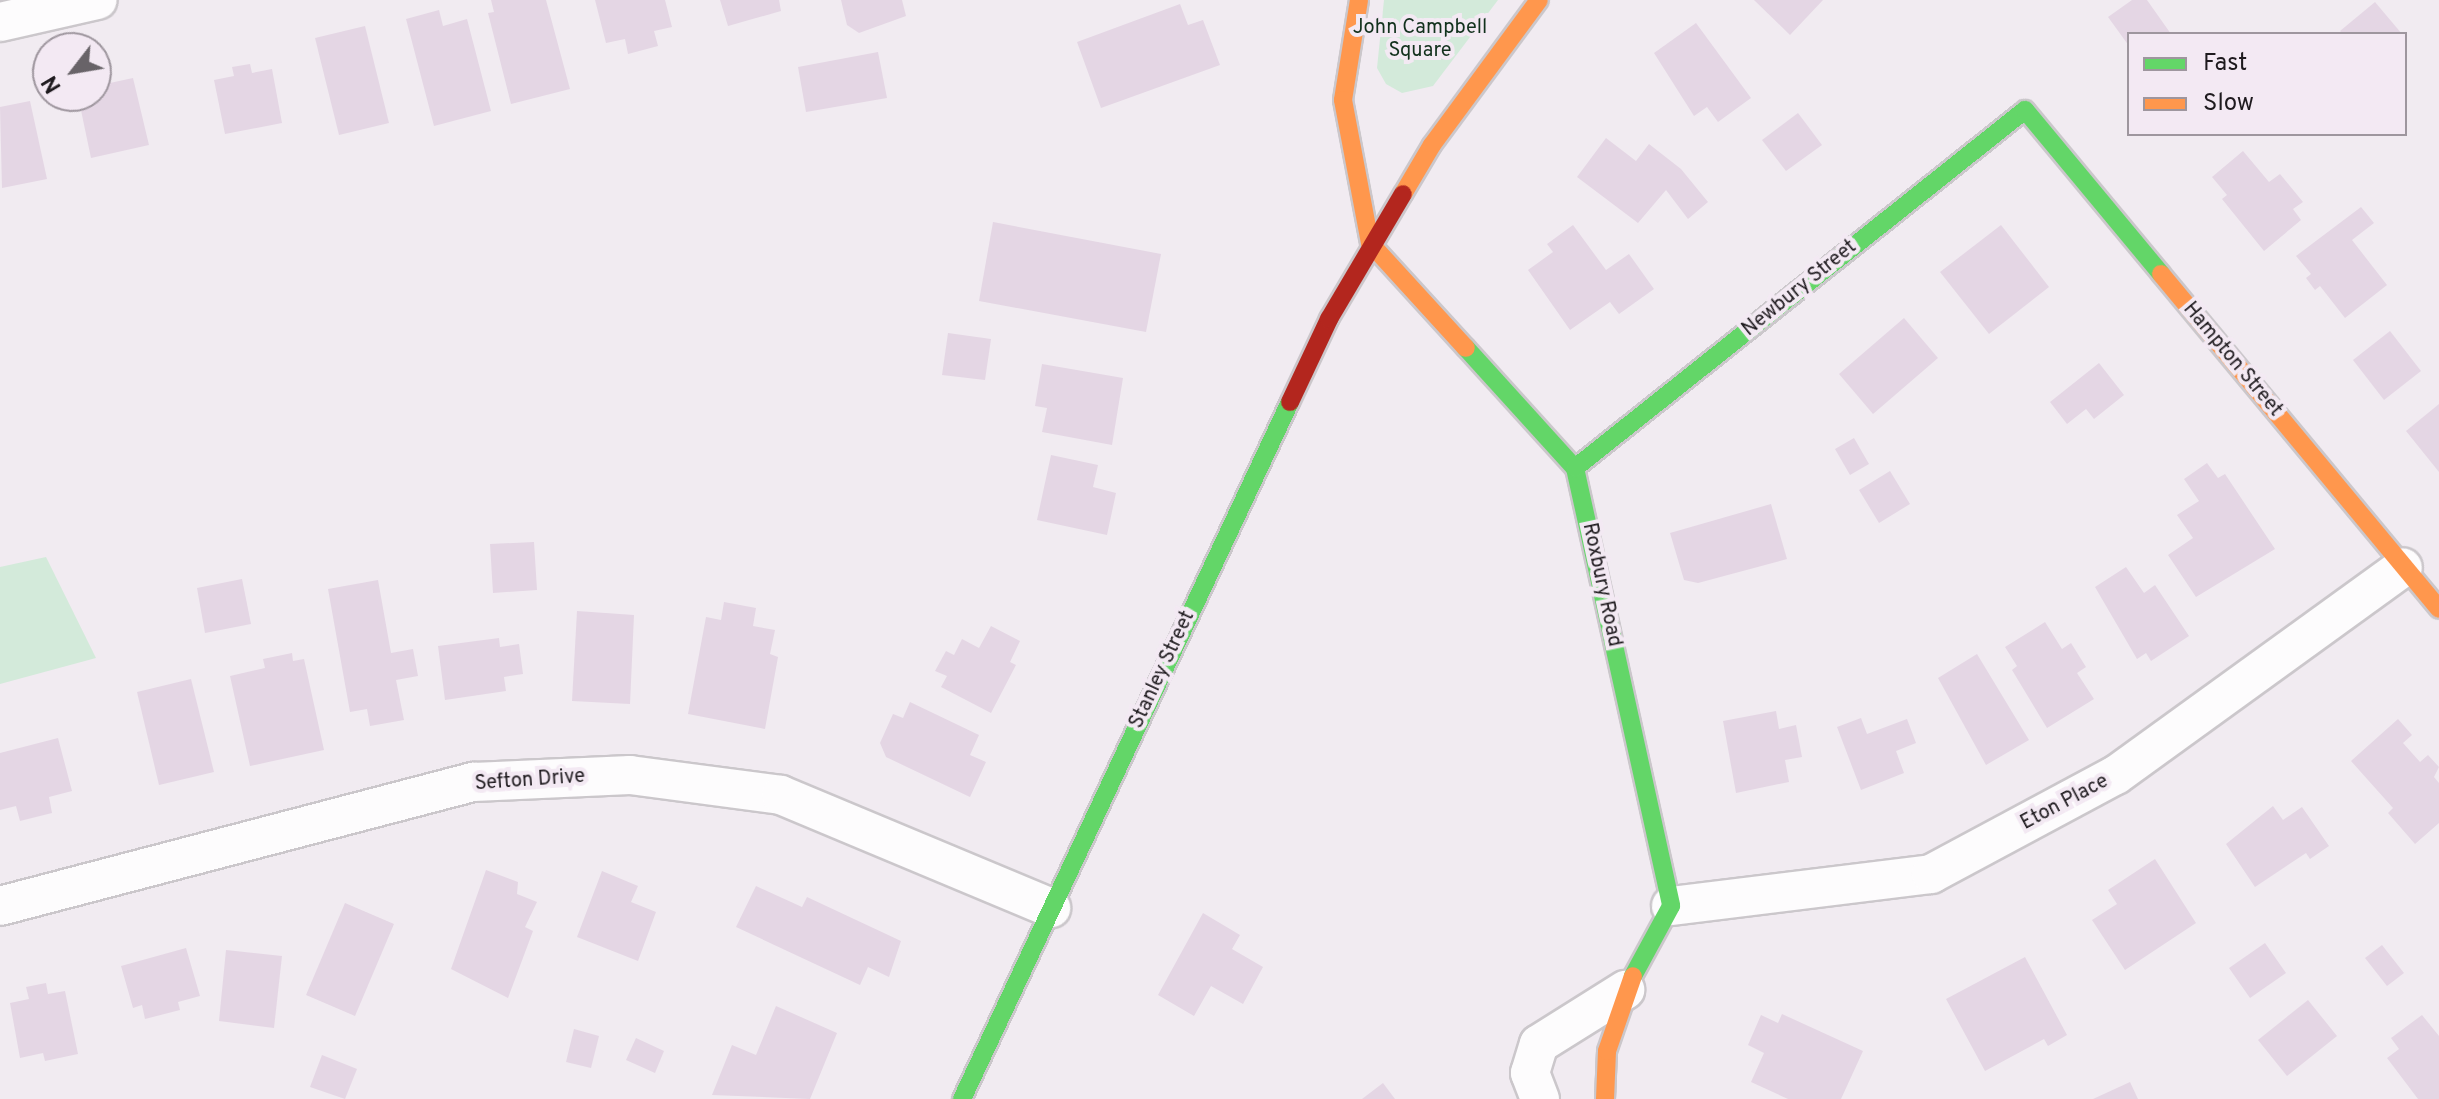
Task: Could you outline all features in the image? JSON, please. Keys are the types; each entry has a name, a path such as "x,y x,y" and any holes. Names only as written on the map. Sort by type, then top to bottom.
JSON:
{"street":[{"path":"0,22 98,0"},
{"path":"1359,0 1343,100 1370,243"},
{"name":"Stanley Street","path":"962,1099 1311,354 1370,243 1460,103 1539,0"},
{"name":"Newbury Street","path":"1575,468 2025,110"},
{"name":"Hampton Street","path":"2025,110 2439,609"},
{"name":"Roxbury Road","path":"1370,243 1575,468 1671,906"},
{"name":"Eton Place","path":"1671,906 1931,874 2116,775 2403,567"},
{"name":"Sefton Drive","path":"0,906 474,782 630,775 781,795 1051,908"},
{"path":"1605,1099 1607,1051 1625,990 1671,906"},
{"path":"1540,1099 1530,1073 1539,1044 1625,990"}],"green space":[{"name":"John Campbell Square","path":"1384,0 1498,0 1433,86 1402,93 1386,84 1377,68"},
{"path":"46,557 96,658 0,684 0,567"}],"building":[{"path":"491,0 546,0 570,89 511,104 488,13 494,12"},
{"path":"595,0 665,0 672,27 654,31 658,46 628,54 625,39 606,43"},
{"path":"720,0 779,0 781,11 728,26"},
{"path":"841,0 902,0 906,16 859,33 847,25"},
{"path":"1754,0 1823,0 1790,35"},
{"path":"2132,0 2147,0 2170,32 2127,32 2127,43 2108,17"},
{"path":"2375,2 2400,32 2341,32"},
{"path":"1180,4 1188,25 1203,20 1220,65 1101,108 1077,42"},
{"path":"439,10 443,26 467,19 491,111 434,126 406,19"},
{"path":"1696,23 1751,98 1718,122 1707,107 1694,116 1654,53"},
{"path":"365,26 389,123 339,135 315,38"},
{"path":"878,52 887,98 806,112 798,67"},
{"path":"250,64 252,73 272,69 282,123 225,134 214,80 234,76 232,67"},
{"path":"133,78 149,145 91,158 81,112 112,112 112,83"},
{"path":"30,101 47,179 2,188 0,107"},
{"path":"1798,113 1822,145 1786,171 1762,140"},
{"path":"1606,138 1636,161 1649,144 1681,169 1708,202 1688,219 1666,190 1638,223 1577,177"},
{"path":"2243,151 2269,182 2280,174 2303,202 2293,209 2301,220 2264,251 2222,199 2227,195 2212,177"},
{"path":"2361,207 2374,223 2352,240 2387,285 2345,318 2320,286 2315,290 2306,278 2311,274 2296,256"},
{"path":"993,222 1161,254 1146,332 979,301"},
{"path":"1573,225 1606,270 1629,254 1654,289 1619,314 1610,302 1570,330 1528,270 1553,252 1547,244"},
{"path":"2001,225 2049,287 1989,334 1940,272"},
{"path":"1904,318 1938,358 1873,414 1839,374"},
{"path":"2390,331 2421,371 2384,400 2353,360"},
{"path":"948,333 991,339 985,380 942,375"},
{"path":"2099,363 2124,395 2094,419 2086,409 2067,424 2050,402"},
{"path":"1042,364 1123,378 1112,445 1042,432 1047,408 1035,406"},
{"path":"2439,404 2439,472 2406,431"},
{"path":"1854,438 1869,464 1850,475 1835,449"},
{"path":"1051,455 1098,465 1093,487 1116,493 1107,535 1037,520"},
{"path":"2207,463 2218,478 2225,474 2275,549 2196,597 2168,555 2193,538 2177,515 2199,501 2184,479"},
{"path":"1890,471 1910,504 1879,523 1859,490"},
{"path":"1771,504 1787,559 1698,583 1684,580 1670,533"},
{"path":"534,542 537,590 493,593 490,544"},
{"path":"2126,567 2144,593 2155,585 2189,636 2151,661 2146,653 2137,659 2095,587"},
{"path":"242,579 251,624 205,633 197,588"},
{"path":"378,580 391,653 413,649 418,676 396,680 404,720 370,726 367,709 350,712 328,589"},
{"path":"724,602 756,608 753,626 775,630 770,654 778,657 765,729 688,714 706,617 721,620"},
{"path":"577,611 634,615 630,704 572,701"},
{"path":"2045,622 2062,649 2071,643 2086,667 2077,673 2094,699 2047,728 2012,670 2017,666 2005,647"},
{"path":"991,626 1020,641 1010,662 1016,665 991,713 941,687 947,676 935,671 946,651 954,655 962,639 979,648"},
{"path":"499,638 500,647 519,644 523,674 504,677 506,691 445,700 438,646"},
{"path":"292,653 293,661 304,659 324,750 250,766 230,676 265,668 263,659"},
{"path":"1977,654 2029,740 1986,765 1938,678"},
{"path":"191,679 214,772 159,785 137,692"},
{"path":"910,702 979,735 970,755 986,762 970,797 886,757 880,743 893,714 903,718"},
{"path":"1776,711 1779,729 1796,725 1802,757 1785,760 1789,782 1736,793 1723,721"},
{"path":"1861,718 1867,734 1907,719 1916,743 1896,751 1904,773 1861,790 1837,727"},
{"path":"2398,719 2412,735 2403,743 2420,762 2428,755 2439,767 2434,777 2439,783 2439,823 2415,844 2388,813 2393,808 2351,761"},
{"path":"58,738 72,791 49,797 52,813 20,821 16,806 0,810 0,753"},
{"path":"2273,806 2283,820 2302,807 2329,846 2310,859 2306,853 2255,887 2226,844"},
{"path":"2155,859 2196,923 2125,970 2092,920 2117,904 2108,890"},
{"path":"486,870 518,882 517,894 537,902 525,927 533,931 508,998 451,969"},
{"path":"602,871 638,886 631,902 656,912 638,961 577,937"},
{"path":"756,886 802,907 807,897 901,941 889,977 868,967 860,985 736,927"},
{"path":"345,903 394,924 355,1016 306,995"},
{"path":"1203,913 1240,935 1232,949 1263,967 1243,1004 1211,986 1194,1016 1158,995"},
{"path":"2265,943 2286,973 2250,998 2229,968"},
{"path":"2382,945 2404,973 2387,986 2365,958"},
{"path":"186,948 200,996 178,1002 180,1010 145,1019 142,1005 133,1008 121,966"},
{"path":"226,950 282,956 274,1028 219,1021"},
{"path":"2025,957 2067,1035 2048,1046 2044,1039 1985,1071 1946,999"},
{"path":"46,983 48,994 65,991 78,1054 45,1061 43,1053 20,1058 10,1003 29,999 26,987"},
{"path":"2308,1000 2337,1036 2287,1076 2258,1040"},
{"path":"776,1006 837,1033 810,1099 712,1095 732,1045 756,1055"},
{"path":"1782,1014 1863,1051 1841,1099 1788,1099 1751,1082 1764,1053 1748,1045 1761,1015 1778,1023"},
{"path":"2422,1015 2439,1036 2439,1099 2418,1099 2387,1058 2399,1049 2391,1038"},
{"path":"574,1029 599,1036 591,1068 566,1062"},
{"path":"636,1038 664,1051 655,1073 626,1060"},
{"path":"322,1055 357,1069 345,1099 310,1087"},
{"path":"2130,1082 2138,1099 2093,1099"},
{"path":"1383,1083 1395,1099 1362,1099"}],"traffic: fast":[{"path":"1575,468 2025,110 2161,274"},
{"path":"1466,348 1575,468 1671,906 1633,976"},
{"path":"962,1099 1290,402"}],"traffic: slow":[{"path":"1359,0 1343,100 1370,243 1466,348"},
{"path":"1403,194 1432,145 1539,0"},
{"path":"2161,274 2439,609"},
{"path":"1605,1099 1607,1051 1633,976"}],"traffic: jam":[{"path":"1290,402 1329,319 1403,194"}]}
